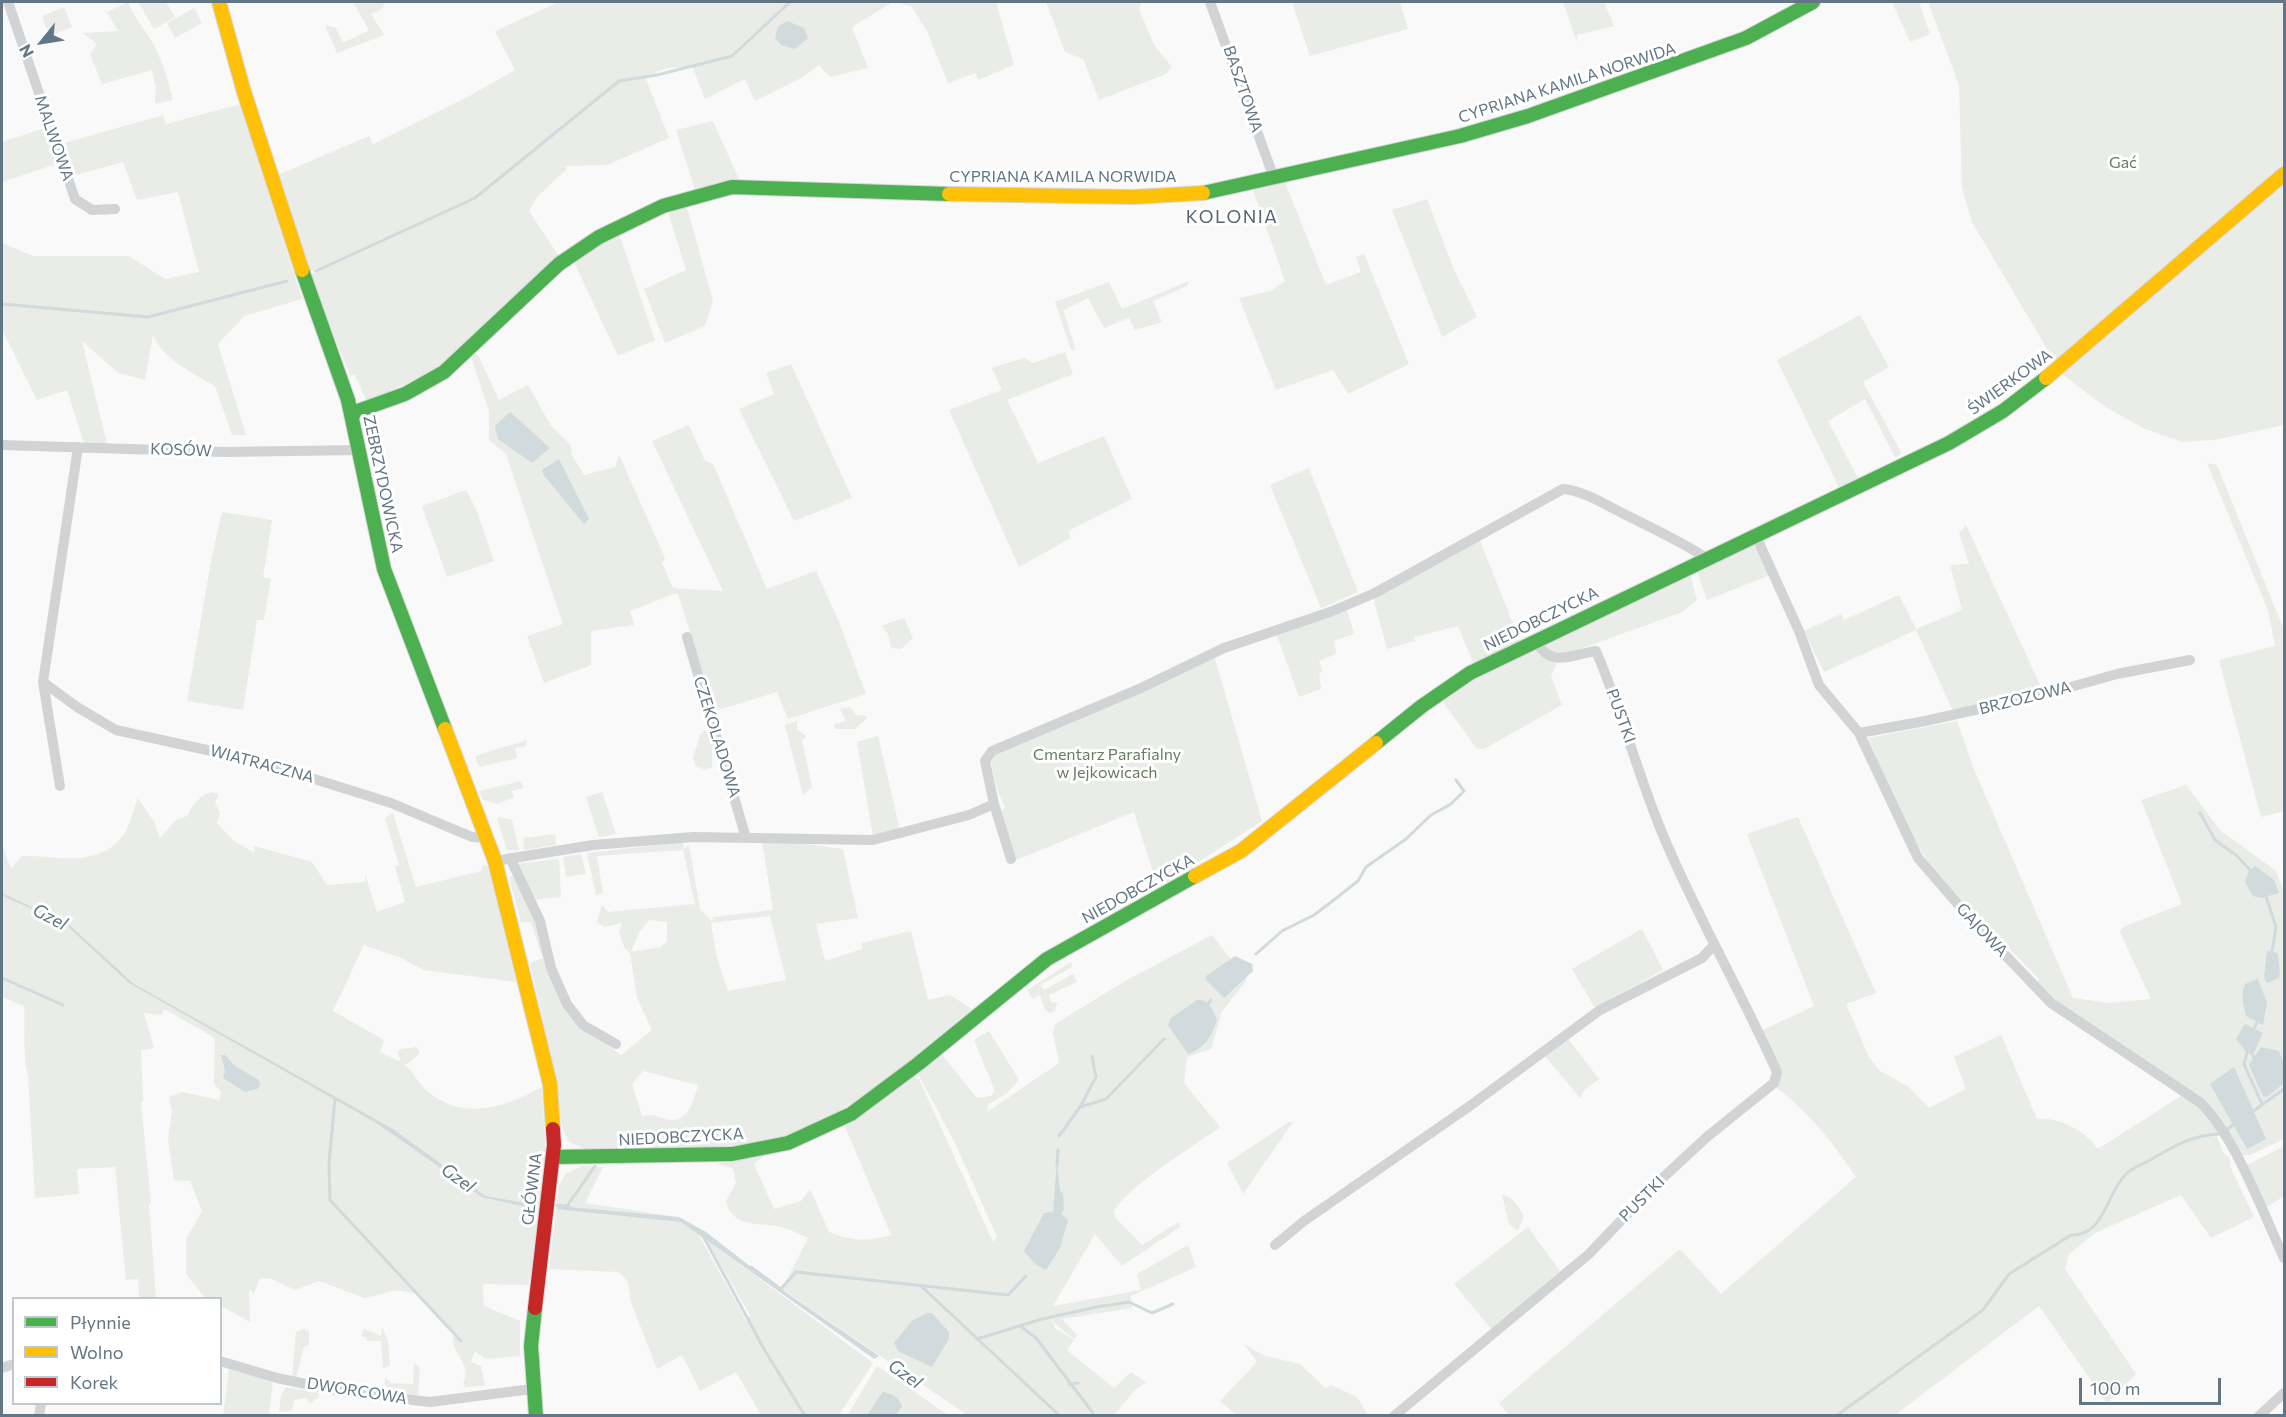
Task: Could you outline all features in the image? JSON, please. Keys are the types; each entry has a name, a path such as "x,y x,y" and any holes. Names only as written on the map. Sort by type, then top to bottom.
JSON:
{"street":[{"name":"MALWOWA","path":"8,2 75,199 92,210 115,209"},
{"name":"ZEBRZYDOWICKA","path":"219,2 242,84 296,252 352,413 373,527 384,569 495,861 523,970"},
{"name":"BASZTOWA","path":"1210,2 1274,178"},
{"name":"CYPRIANA KAMILA NORWIDA","path":"352,413 371,407 435,377 458,361 519,298 560,264 603,234 651,209 691,195 732,187 1133,197 1202,193 1460,136 1528,116 1724,46 1807,3"},
{"name":"ŚWIERKOWA","path":"1711,558 1949,442 2003,411 2053,373 2284,174"},
{"name":"KOSÓW","path":"2,445 224,452 360,450"},
{"path":"60,786 43,682 78,447"},
{"path":"1011,859 994,804 985,761 992,751 1141,688 1224,648 1330,612 1375,593 1563,489 1574,490 1687,544 1711,558"},
{"name":"GAJOWA","path":"1756,536 1799,631 1819,685 1859,733 1918,858 1968,916 2051,1003 2201,1103 2212,1114 2240,1164 2284,1258"},
{"name":"NIEDOBCZYCKA","path":"552,1157 732,1154 788,1143 851,1114 918,1064 1047,958 1241,851 1422,706 1470,673 1711,558"},
{"name":"CZEKOLADOWA","path":"687,637 746,838"},
{"name":"PUSTKI","path":"1394,1416 1589,1254 1655,1185 1708,1136 1774,1083 1777,1072 1668,847 1596,651 1563,659 1552,658 1544,655 1535,640"},
{"name":"BRZOZOWA","path":"1859,733 1925,721 2042,695 2117,674 2190,660"},
{"name":"WIATRACZNA","path":"43,682 77,707 116,729 257,761 391,803 472,837 487,838"},
{"path":"495,861 592,845 693,837 873,840 969,815 994,804"},
{"path":"510,858 540,921 551,968 567,1004 583,1025 616,1044"},
{"path":"1275,1245 1304,1221 1467,1108 1600,1010 1702,958 1714,945"},
{"name":"GŁÓWNA","path":"523,970 551,1091 554,1122 532,1335 532,1389 536,1416"},
{"name":"DWORCOWA","path":"222,1362 278,1378 344,1392 430,1402 532,1389"},
{"path":"2259,1416 2284,1392"}],"green space":[{"path":"128,2 159,56 173,100 155,104 156,89 152,70 102,84 90,54 97,44 83,33 118,31 107,12"},
{"path":"138,2 166,2 175,17 154,29"},
{"path":"353,2 385,2 382,9 371,14 384,35 337,53 325,25 336,28 343,43 369,30"},
{"path":"559,2 893,2 852,27 868,68 830,77 819,65 803,77 755,101 745,79 705,99 693,68 668,68 651,75 646,79 669,138 607,165 565,166 567,169 537,197 529,211 560,258 479,335 439,368 367,402 354,374 351,376 307,276 352,256 307,273 278,175 369,136 373,144 473,94 515,70 495,31"},
{"path":"893,2 996,2 1014,65 978,80 975,73 948,83 927,31 911,6"},
{"path":"1046,2 1142,2 1139,9 1154,45 1172,67 1166,74 1099,100 1083,59 1065,52"},
{"path":"1292,2 1400,2 1408,29 1310,56"},
{"path":"1563,2 1604,2 1614,26 1577,35 1577,42"},
{"path":"1892,2 1919,2 1930,34 1910,42"},
{"name":"Gać","path":"1928,2 2284,2 2284,425 2214,440 2182,442 2143,428 2104,406 2062,374 1972,222 1962,188 1959,85"},
{"path":"64,7 72,27 50,36 42,16"},
{"path":"194,8 202,23 175,38 167,23"},
{"path":"241,104 302,299 244,316 218,344 246,435 232,435 215,386 170,357 153,334 145,380 118,373 82,341 107,444 84,443 67,390 37,400 2,329 2,243 33,256 129,256 165,279 199,272 178,192 137,200 123,162 73,176 61,144 163,115 166,124"},
{"path":"713,121 741,184 695,189 676,130"},
{"path":"48,127 59,163 2,182 2,142"},
{"path":"1285,182 1326,285 1361,272 1356,257 1364,254 1409,364 1348,394 1333,370 1276,390 1239,298 1271,291 1285,281 1253,190"},
{"path":"1427,199 1454,270 1477,317 1442,337 1392,210"},
{"path":"683,204 688,211 713,301 705,326 665,343 644,289 686,270 667,209"},
{"path":"619,234 655,340 618,356 573,260"},
{"path":"1189,281 1187,286 1153,301 1162,322 1135,330 1129,318 1104,328 1088,298 1063,310 1076,350 1071,350 1055,302 1109,282 1122,309"},
{"path":"1860,315 1889,367 1863,382 1902,454 1895,457 1865,399 1828,421 1859,480 1840,489 1777,360"},
{"path":"1065,352 1073,374 1007,400 1038,463 1104,436 1132,499 1068,531 1071,538 1019,567 949,410 1002,390 992,368 1024,358 1033,363"},
{"path":"470,353 478,355 499,400 528,385 551,426 571,445 572,455 584,475 615,467 619,455 665,558 662,563 673,588 723,591 652,441 689,425 705,461 713,464 767,589 816,571 839,622 866,694 788,719 777,692 715,711 678,594 630,611 634,625 591,631 591,665 544,683 527,636 563,624 506,454 489,440 489,411"},
{"path":"791,364 852,498 794,521 739,409 774,394 766,373"},
{"path":"2207,463 2217,465 2284,630 2284,811 2261,817 2219,660 2275,646 2268,610"},
{"path":"1309,468 1358,592 1321,608 1270,485"},
{"path":"466,490 476,509 494,561 447,577 422,506"},
{"path":"222,512 272,520 263,577 271,579 264,620 257,620 243,710 187,701 211,561"},
{"path":"1966,525 2042,689 1953,711 1916,630 1824,672 1804,631 1841,614 1844,620 1899,595 1916,629 1962,610 1950,565 1969,564 1959,533"},
{"path":"1478,536 1520,641 1474,665 1458,626 1414,637 1415,641 1387,649 1373,597"},
{"path":"1754,544 1770,575 1707,600 1697,571"},
{"path":"1689,570 1697,600 1682,612 1563,654 1550,652 1542,642"},
{"path":"1347,610 1354,634 1334,641 1336,654 1319,661 1323,672 1319,673 1321,689 1299,697 1276,633"},
{"path":"904,618 913,638 901,649 891,648 888,634 881,626"},
{"path":"1532,645 1539,655 1557,662 1551,676 1562,705 1484,749 1477,749 1443,702 1460,686"},
{"name":"Cmentarz Parafialny w Jejkowicach","path":"1214,655 1262,821 1158,888 1134,812 1016,860 1001,812 1005,807 992,766 991,759 999,750"},
{"path":"850,707 857,716 864,715 867,718 855,729 835,729 834,724 846,721 840,709"},
{"path":"797,721 797,729 806,736 802,741 812,787 803,795 785,725"},
{"path":"1957,721 1973,767 2073,998 2110,1003 2151,999 2120,932 2123,927 2182,904 2141,800 2186,785 2220,830 2276,871 2284,892 2284,1139 2250,1155 2240,1155 2223,1125 2053,998 2036,982 2039,979 1934,872 1902,819 1868,738"},
{"path":"705,730 713,731 716,747 712,750 712,767 705,770 696,766 693,758 700,735"},
{"path":"878,736 900,830 873,837 857,742"},
{"path":"527,740 526,746 515,748 517,758 479,767 475,756"},
{"path":"521,781 523,788 512,791 514,797 498,804 483,800 479,791"},
{"path":"213,792 219,795 215,802 220,813 217,823 234,841 255,853 254,846 312,862 327,885 365,882 365,874 377,912 405,902 395,866 399,865 385,818 393,813 416,887 481,871 482,865 489,866 516,982 424,970 401,958 364,945 333,1011 384,1040 380,1052 401,1062 398,1053 400,1049 417,1047 420,1053 408,1064 404,1064 425,1089 453,1106 483,1108 498,1106 542,1087 546,1158 534,1262 528,1285 483,1284 484,1306 520,1321 520,1356 485,1359 475,1351 471,1362 481,1366 485,1386 465,1387 463,1384 466,1376 465,1370 454,1347 454,1333 414,1293 397,1290 365,1298 319,1281 295,1290 272,1279 260,1278 254,1293 249,1290 250,1322 222,1307 222,1297 204,1297 186,1274 186,1239 202,1211 190,1181 174,1180 168,1139 172,1111 169,1097 182,1092 219,1100 221,1093 214,1083 215,1038 164,1009 162,1015 144,1013 154,1048 141,1050 143,1101 141,1103 151,1203 149,1204 156,1297 139,1297 138,1279 126,1280 115,1167 77,1169 79,1194 35,1198 24,1006 2,997 2,845 11,869 22,856 88,857 112,847 122,837 138,798 154,822 160,838 176,820 187,816 194,804 208,793"},
{"path":"602,792 616,834 599,837 586,797"},
{"path":"500,817 512,820 519,850 507,850 497,819"},
{"path":"1798,817 1876,993 1846,1004 1869,1057 1880,1071 1909,1087 1929,1108 1966,1089 1954,1057 2001,1035 2037,1119 2054,1120 2072,1126 2098,1149 2184,1094 2202,1107 2219,1134 2217,1137 2224,1154 2230,1158 2230,1166 2254,1217 2211,1238 2181,1195 2095,1233 2069,1254 2065,1269 2136,1374 2107,1403 2039,1306 1895,1415 1509,1416 1499,1403 1680,1249 1721,1294 1856,1177 1820,1129 1777,1088 1777,1065 1761,1031 1814,1006 1747,834"},
{"path":"555,834 556,845 524,850 523,838"},
{"path":"762,841 793,842 843,849 858,918 816,924 825,961 862,949 862,943 911,931 928,1000 950,995 972,1009 921,1054 863,1097 800,1130 767,1141 716,1149 679,1150 587,1150 569,1142 562,1128 555,1075 530,963 546,957 586,1029 621,1055 652,1030 637,998 630,953 624,947 619,931 622,923 604,927 597,922 602,905 608,912 695,904 683,850 597,856 603,893 596,895 587,853 683,842 684,849 689,845 700,909 712,921 713,917 773,910","holes":["770,916 786,980 728,991 717,958 711,923","649,920 667,922 667,941 661,947 631,952 639,933","643,1071 698,1085 690,1109 682,1117 670,1120 654,1115 642,1116 632,1084"]},
{"path":"581,854 586,874 566,877 563,857"},
{"path":"559,859 561,897 532,900 514,864"},
{"path":"513,876 539,923 546,955 542,957 531,922 521,922 509,877"},
{"path":"1642,929 1663,970 1595,1008 1572,969"},
{"path":"1212,935 1247,980 1222,1011 1211,1049 1187,1057 1184,1083 1220,1127 1147,1178 1122,1200 1114,1211 1115,1217 1142,1245 1179,1222 1180,1227 1122,1266 1095,1234 1053,1306 1141,1290 1137,1274 1188,1245 1196,1267 1131,1296 1132,1308 1062,1319 1077,1335 1074,1339 1054,1323 1048,1311 1055,1328 1074,1340 1067,1350 1114,1388 1131,1372 1146,1382 1135,1390 1114,1415 967,1415 782,1289 808,1238 784,1228 748,1223 734,1216 726,1201 736,1183 733,1168 717,1164 768,1153 754,1164 774,1209 801,1201 810,1189 829,1232 860,1240 891,1235 844,1124 913,1077 919,1079 993,1242 997,1237 955,1143 918,1074 939,1051 977,1098 991,1096 995,1091 974,1040 989,1031 1019,1080 1007,1093 989,1104 987,1112 1059,1063 1053,1033 1055,1024 1127,980"},
{"path":"1071,962 1072,967 1040,985 1044,990 1073,974 1077,982 1049,995 1051,1002 1057,1003 1055,1011 1050,1013 1045,1010 1040,995 1033,999 1027,990"},
{"path":"1568,1039 1599,1079 1584,1090 1580,1098 1545,1056"},
{"path":"1289,1122 1293,1122 1243,1194 1227,1163"},
{"path":"2284,1146 2284,1196 2264,1209 2245,1166"},
{"path":"582,1166 603,1167 585,1203 671,1216 696,1230 747,1322 750,1315 706,1239 873,1363 839,1415 761,1415 736,1372 700,1391 682,1355 657,1369 631,1302 628,1282 619,1272 549,1269 559,1186 565,1174"},
{"path":"1502,1195 1513,1200 1524,1216 1518,1231 1509,1224"},
{"path":"1528,1227 1560,1271 1492,1330 1454,1284"},
{"path":"382,1327 388,1341 390,1366 383,1368 381,1341 367,1341 366,1337 361,1336 364,1329 381,1336"},
{"path":"303,1329 309,1331 309,1345 304,1347 296,1379 292,1376 296,1332"},
{"path":"1244,1344 1265,1356 1300,1364 1325,1388 1331,1385 1357,1397 1368,1415 1236,1415 1220,1401 1257,1362"},
{"path":"414,1363 420,1368 418,1395 385,1392 385,1377 391,1383 413,1384"},
{"path":"877,1366 948,1415 896,1415 902,1407 872,1407 867,1415 847,1416"},
{"path":"229,1369 273,1381 269,1415 223,1416"},
{"path":"286,1387 319,1393 319,1397 310,1403 306,1398 294,1400 292,1411 279,1412 281,1395"}],"water":[{"path":"787,21 804,28 808,38 795,49 781,45 775,38 778,27"},
{"path":"510,412 550,448 532,463 498,439 495,426"},
{"path":"559,459 589,519 584,524 543,474 542,470"},
{"path":"2255,866 2274,880 2279,893 2262,898 2253,896 2245,882 2249,871"},
{"path":"2,893 67,923 134,984 393,1129 485,1196 531,1204 536,1200 539,1201 538,1210 482,1197 378,1124 129,983 64,923 5,897"},
{"path":"2267,951 2278,953 2280,975 2279,978 2267,983 2264,977"},
{"path":"1235,956 1252,964 1253,971 1224,998 1206,980 1206,976"},
{"path":"2258,979 2267,1003 2263,1025 2246,1016 2243,1000 2245,984"},
{"path":"1197,1000 1208,1003 1217,1020 1207,1041 1199,1049 1188,1054 1168,1025 1171,1018"},
{"path":"2245,1024 2263,1033 2253,1055 2247,1053 2236,1039"},
{"path":"2261,1047 2279,1051 2284,1064 2284,1083 2267,1097 2263,1096 2249,1065"},
{"path":"221,1055 225,1055 235,1066 259,1080 260,1085 257,1089 245,1092 223,1078 225,1070"},
{"path":"2234,1067 2266,1139 2247,1149 2210,1084"},
{"path":"1057,1162 1060,1191 1063,1193 1064,1209 1061,1214 1068,1220 1060,1248 1046,1270 1035,1264 1024,1251 1044,1213 1053,1212"},
{"path":"558,1206 679,1217 706,1232 769,1281 879,1356 874,1359 681,1222 556,1209"},
{"path":"927,1313 932,1313 949,1332 949,1339 932,1367 898,1351 894,1343 912,1321"},
{"path":"883,1392 895,1396 902,1407 896,1415 867,1415"}],"waterway":[{"path":"316,271 475,198 619,81 657,75 732,56 790,2"},
{"path":"2,304 148,317 287,281"},
{"path":"1256,954 1282,931 1314,915 1335,899 1358,881 1366,867 1406,839 1431,815 1451,804 1464,791 1456,780"},
{"path":"2200,813 2215,840 2237,856 2251,871"},
{"path":"2265,893 2276,927 2272,952"},
{"path":"2,978 63,1005"},
{"path":"1208,1004 1211,1000"},
{"path":"2254,1028 2257,1023"},
{"path":"1059,1136 1080,1107 1106,1099 1164,1039"},
{"path":"2247,1053 2244,1064 2262,1104"},
{"path":"1080,1107 1096,1077 1092,1056"},
{"path":"2252,1112 2284,1089"},
{"path":"335,1099 329,1163 330,1200 461,1341"},
{"path":"2228,1129 2234,1124"},
{"path":"1836,1416 1983,1310 2009,1274 2071,1235 2091,1229 2104,1212 2119,1182 2128,1172 2183,1142 2219,1134"},
{"path":"1057,1166 1058,1150"},
{"path":"567,1206 595,1166"},
{"name":"Gzel","path":"552,1205 569,1206"},
{"path":"701,1232 764,1349 805,1416"},
{"name":"Gzel","path":"751,1267 782,1290"},
{"path":"781,1289 796,1272 1008,1295 1026,1276"},
{"path":"921,1286 1060,1416"},
{"path":"977,1339 1042,1319 1097,1307 1129,1302 1152,1313 1173,1304"},
{"path":"1020,1326 1036,1338 1093,1413"},
{"path":"1069,1384 1078,1383"}],"traffic: fast":[{"path":"1203,193 1460,136 1528,116 1746,38 1813,2"},
{"path":"352,413 405,394 444,372 559,264 599,237 663,206 732,187 949,194"},
{"path":"302,270 348,400 384,569 445,729"},
{"path":"1376,743 1422,706 1470,673 1949,443 2003,411 2046,378"},
{"path":"553,1157 732,1154 788,1143 851,1114 918,1064 1047,959 1195,876"},
{"path":"535,1308 531,1346 536,1416"}],"traffic: slow":[{"path":"219,2 244,92 302,270"},
{"path":"2046,378 2284,174"},
{"path":"949,194 1133,197 1203,193"},
{"path":"445,729 495,861 550,1084 553,1129"},
{"path":"1195,876 1241,851 1376,743"}],"traffic: jam":[{"path":"535,1308 554,1145 553,1129"}],"district":[{"name":"KOLONIA","path":"1232,217"}]}
